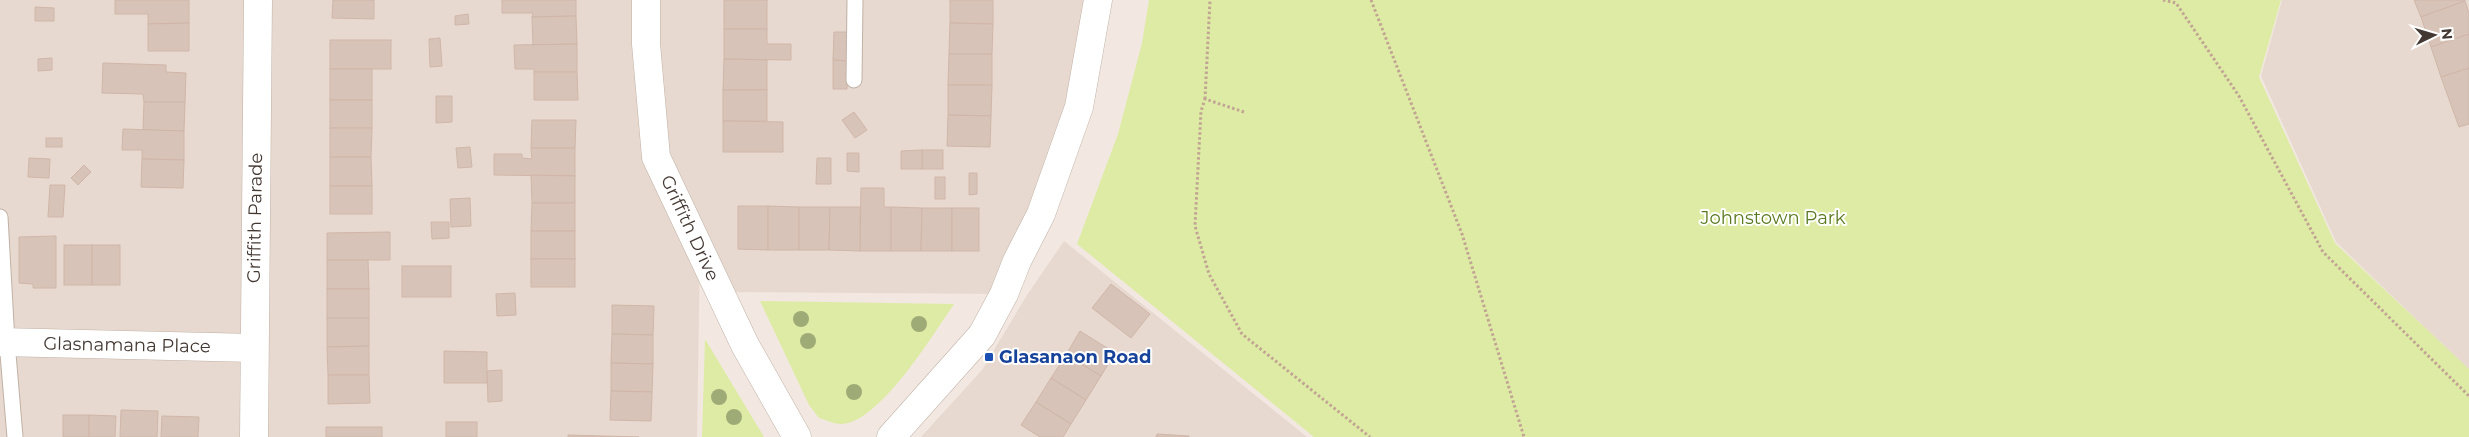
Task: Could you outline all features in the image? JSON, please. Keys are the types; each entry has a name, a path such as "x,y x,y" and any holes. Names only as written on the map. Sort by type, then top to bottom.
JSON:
{"street":[{"name":"Griffith Parade","path":"254,437 258,0"},
{"name":"Griffith Drive","path":"646,0 646,44 656,157 744,345 798,437"},
{"path":"891,437 982,335 1004,294 1017,261 1041,214 1079,107 1098,0"},
{"name":"Glasnamana Place","path":"3,342 254,348"}],"lane":[{"path":"854,80 855,0"},
{"path":"0,217 3,342 15,437"}],"path":[{"path":"1210,0 1205,99 1202,111 1195,226 1209,274 1242,334 1370,437"},
{"path":"1371,0 1462,234 1524,437"},
{"path":"2163,0 2177,2 2239,96 2323,252 2469,396"},
{"path":"1205,99 1244,112"}],"shaded area":[{"path":"0,0 1098,0 1079,107 1004,294 721,292 700,249 697,437 0,437"},
{"path":"2282,0 2469,0 2469,370 2336,242 2261,76"},
{"path":"1064,241 1307,437 921,437 982,370 1027,295"}],"green space":[{"name":"Johnstown Park","path":"1149,0 2281,0 2259,77 2335,243 2469,369 2469,437 1314,437 1077,244 1118,134 1142,43"},
{"path":"760,301 954,304 919,355 888,394 872,409 856,420 841,424 819,418 809,405"},
{"path":"705,339 764,437 702,437"}],"building":[{"path":"115,0 189,0 189,23 148,24 148,14 115,14"},
{"path":"333,0 374,0 374,19 332,18"},
{"path":"502,0 576,0 576,16 532,17 533,13 502,13"},
{"path":"724,0 767,0 767,29 724,29"},
{"path":"950,0 993,0 993,24 950,23"},
{"path":"2414,0 2465,0 2465,1 2421,17"},
{"path":"2465,1 2469,13 2469,34 2431,47 2421,17"},
{"path":"35,7 54,8 54,21 35,21"},
{"path":"468,14 469,24 455,25 455,16"},
{"path":"576,16 577,44 533,45 532,17"},
{"path":"189,23 189,51 148,51 148,24"},
{"path":"950,23 993,24 992,54 949,54"},
{"path":"724,29 767,29 767,44 791,44 791,60 724,59"},
{"path":"834,32 849,32 848,61 833,60"},
{"path":"2469,34 2469,68 2441,77 2431,47"},
{"path":"440,38 442,66 430,67 429,39"},
{"path":"330,40 391,40 391,69 330,69"},
{"path":"577,44 577,72 534,72 534,69 515,69 514,45"},
{"path":"949,54 992,54 992,85 948,85"},
{"path":"52,58 52,70 38,71 38,59"},
{"path":"724,59 767,60 767,90 723,90"},
{"path":"833,60 848,61 847,89 833,89"},
{"path":"103,63 166,65 166,72 186,73 185,102 144,102 143,94 102,93"},
{"path":"2469,68 2469,124 2459,127 2441,77"},
{"path":"330,69 372,69 372,100 330,100"},
{"path":"534,72 577,72 578,100 534,100"},
{"path":"948,85 992,85 991,116 948,115"},
{"path":"723,90 767,90 767,121 723,121"},
{"path":"436,96 452,96 452,122 436,123"},
{"path":"330,100 372,100 372,128 330,128"},
{"path":"144,102 185,102 184,131 143,130"},
{"path":"854,112 867,130 855,138 842,120"},
{"path":"948,115 991,116 990,147 947,146"},
{"path":"532,120 576,120 575,148 531,148"},
{"path":"723,121 783,122 783,152 723,152"},
{"path":"330,128 372,128 371,157 330,157"},
{"path":"123,129 184,131 184,160 142,159 142,150 122,150"},
{"path":"46,138 62,138 62,147 46,147"},
{"path":"470,147 472,167 458,168 456,148"},
{"path":"531,148 575,148 575,176 494,175 494,154 522,154 522,158 532,159"},
{"path":"922,150 943,150 943,169 922,169"},
{"path":"922,150 922,169 901,169 901,151"},
{"path":"847,153 859,153 859,172 847,171"},
{"path":"330,157 371,157 372,186 330,186"},
{"path":"29,158 50,159 49,178 28,177"},
{"path":"817,158 831,158 831,184 816,184"},
{"path":"142,159 184,160 183,188 141,187"},
{"path":"84,165 91,172 78,185 71,178"},
{"path":"969,173 977,173 977,194 969,195"},
{"path":"531,175 575,176 575,203 532,203"},
{"path":"935,177 945,177 945,199 935,199"},
{"path":"50,185 65,185 63,217 48,217"},
{"path":"330,186 372,186 372,214 330,214"},
{"path":"861,188 884,188 884,207 891,207 891,251 860,251"},
{"path":"470,198 471,226 451,227 450,199"},
{"path":"532,203 575,203 575,231 531,231"},
{"path":"738,206 768,206 768,250 738,249"},
{"path":"768,206 799,207 799,250 768,250"},
{"path":"799,207 830,207 829,250 799,250"},
{"path":"830,207 860,207 860,251 829,250"},
{"path":"891,207 922,208 921,251 891,251"},
{"path":"922,208 952,208 952,251 921,251"},
{"path":"952,208 979,208 979,251 952,251"},
{"path":"431,222 449,222 449,238 432,239"},
{"path":"531,231 575,231 575,259 531,259"},
{"path":"390,232 390,260 327,260 327,233"},
{"path":"56,236 56,288 33,288 33,284 19,283 19,237"},
{"path":"64,245 92,245 92,285 64,285"},
{"path":"92,245 120,245 120,285 92,285"},
{"path":"531,259 575,259 575,287 531,287"},
{"path":"327,260 368,260 369,289 327,289"},
{"path":"402,266 451,266 451,297 402,297"},
{"path":"1111,284 1150,314 1131,338 1092,308"},
{"path":"327,289 369,289 369,318 327,318"},
{"path":"515,293 516,315 497,316 496,294"},
{"path":"612,305 654,306 653,335 612,334"},
{"path":"327,318 369,318 369,346 327,347"},
{"path":"1080,331 1115,353 1101,376 1066,355"},
{"path":"612,334 653,335 653,364 611,363"},
{"path":"369,346 369,375 328,375 327,347"},
{"path":"444,351 487,352 487,383 444,383"},
{"path":"1066,355 1101,376 1086,400 1051,378"},
{"path":"611,363 653,364 652,392 611,391"},
{"path":"502,370 502,401 488,402 487,371"},
{"path":"328,375 369,375 370,403 328,404"},
{"path":"1051,378 1086,400 1071,424 1036,402"},
{"path":"611,391 652,392 651,421 610,420"},
{"path":"1036,402 1071,424 1063,437 1040,437 1021,425"},
{"path":"121,410 158,411 157,437 120,437"},
{"path":"63,415 89,415 89,437 63,437"},
{"path":"89,415 116,416 115,437 89,437"},
{"path":"162,416 199,417 198,437 161,437"},
{"path":"446,422 477,422 477,437 446,437"},
{"path":"326,427 382,427 382,437 326,437"},
{"path":"1157,434 1189,436 1189,437 1156,437"},
{"path":"568,435 639,437 568,437"}],"place":[{"name":"Glasanaon Road","path":"989,357"}]}
